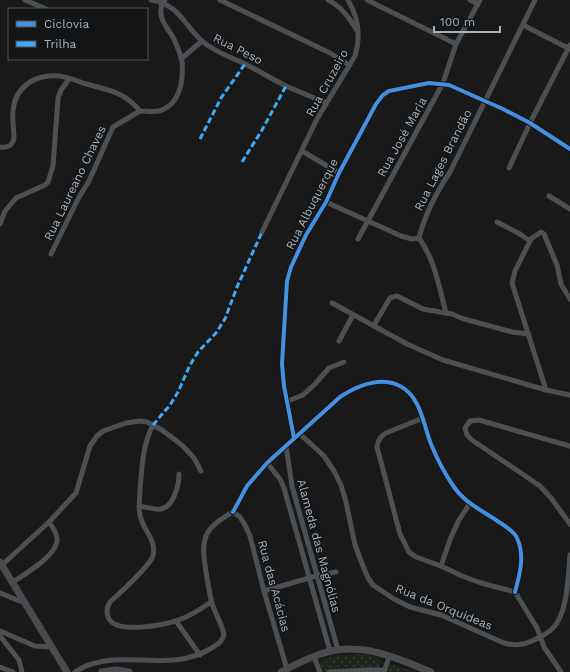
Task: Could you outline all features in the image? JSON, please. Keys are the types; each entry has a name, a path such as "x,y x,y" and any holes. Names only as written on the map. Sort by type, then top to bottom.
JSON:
{"main road":[{"path":"1,564 67,672"},
{"path":"284,670 314,657 334,651 352,649 389,657 431,672"},
{"path":"102,672 116,670 129,672"}],"street":[{"path":"25,0 44,8"},
{"name":"Rua Peso","path":"151,0 164,1 174,9 202,41 212,49 245,64 286,86 326,103"},
{"path":"220,0 330,54 349,65"},
{"path":"328,0 335,3 344,11 358,32"},
{"name":"Rua Cruzeiro","path":"262,232 326,103 355,56 357,50 358,32 356,18 348,0"},
{"path":"367,0 456,44"},
{"path":"470,0 479,2"},
{"name":"Rua Lages Brandão","path":"419,238 426,216 438,190 450,172 535,0"},
{"path":"0,148 5,148 13,143 12,112 16,97 25,86 39,77 61,77 112,91 125,96 140,111 154,112 170,105 175,100 179,92 183,66 174,39 160,13 164,1"},
{"name":"Rua José Maria","path":"358,239 443,83 456,44 479,2"},
{"path":"509,168 569,46 523,25"},
{"path":"181,59 202,41"},
{"path":"0,224 1,215 16,198 45,185 48,182 53,166 58,98 61,90 69,79"},
{"name":"Rua Albuquerque","path":"294,438 282,364 287,281 291,267 306,235 326,202 338,173 376,104 383,95 389,91 429,83 443,83 450,85 486,100 530,123 570,149"},
{"name":"Rua Laureano Chaves","path":"51,254 78,197 92,174 113,127 140,111"},
{"path":"302,151 338,173"},
{"path":"549,196 570,209"},
{"path":"326,202 408,239 419,238 426,248 433,264 446,313"},
{"path":"496,222 520,234 530,241"},
{"path":"546,390 512,283 516,267 530,241 541,232 544,234 557,265 561,284 570,299"},
{"path":"374,325 390,298 397,296 432,312 446,313 512,332 529,334"},
{"path":"332,303 408,344 443,360 546,390 570,395"},
{"path":"340,341 353,315"},
{"path":"288,401 303,395 329,368 344,362"},
{"path":"75,672 85,666 112,660 175,661 200,655 218,644 223,639 224,635 212,602 204,554 203,542 207,532 216,522 233,512 246,486 267,463 294,438 340,397 352,389 364,384 375,382 389,382 400,386 414,399 423,418 431,445 460,495 503,524 516,536 521,550 521,570 515,592"},
{"path":"423,418 381,436 377,447 400,534 405,546 409,552 416,557 481,583 515,592 537,628 544,647 561,672"},
{"path":"570,446 479,420 470,421 465,428 467,436 472,440 540,486 570,524"},
{"path":"1,564 49,522 76,493 90,446 97,436 103,431 126,423 140,421 153,425 188,450 201,471"},
{"path":"153,425 148,435 144,450 139,506 140,516 153,544 152,557 144,568 110,602 107,609 108,616 111,622 115,625 122,628 135,628 176,621 196,612 212,602"},
{"name":"Rua da Orquideas","path":"300,434 324,456 341,485 355,545 368,578 373,585 394,599 410,607 441,615 504,643 514,646 522,645 540,637 553,628 559,621 564,603 570,555"},
{"name":"Alameda das Magnólias","path":"286,446 292,486 334,651"},
{"name":"Alameda das Magnólias","path":"267,463 282,483 309,578 334,651"},
{"path":"139,506 161,509 168,506 179,484 179,474"},
{"path":"441,566 451,537 459,520 470,503"},
{"name":"Rua das Acácias","path":"233,512 240,517 246,525 250,536 284,670"},
{"path":"13,582 51,553 56,545 57,539 55,532 49,522"},
{"path":"297,535 304,533"},
{"path":"264,592 316,576 336,572"},
{"path":"0,593 26,604"},
{"path":"176,621 200,655"},
{"path":"0,631 35,646 52,647"},
{"path":"0,636 19,660 22,672"},
{"path":"314,657 320,672"},
{"path":"329,672 369,670 384,671 389,657"},
{"path":"0,666 13,672"}],"shaded area":[{"path":"359,654 374,656 381,661 379,669 323,671 319,660 336,656"},
{"path":"390,664 416,672 388,672"}],"marked path":[{"path":"200,139 221,98 245,64"},
{"path":"242,162 262,130 286,86"},
{"path":"153,425 170,405 198,352 216,333 225,319 237,287 262,232"}],"cycle path":[{"path":"294,438 284,386 282,364 287,281 291,267 306,235 326,202 339,173 376,104 383,95 389,91 429,83 449,85 503,109 530,123 570,149"},
{"path":"233,512 247,486 267,463 340,397 361,386 377,382 392,383 400,386 413,397 441,466 458,493 463,498 507,527 516,535 521,551 521,565 515,592"}]}
